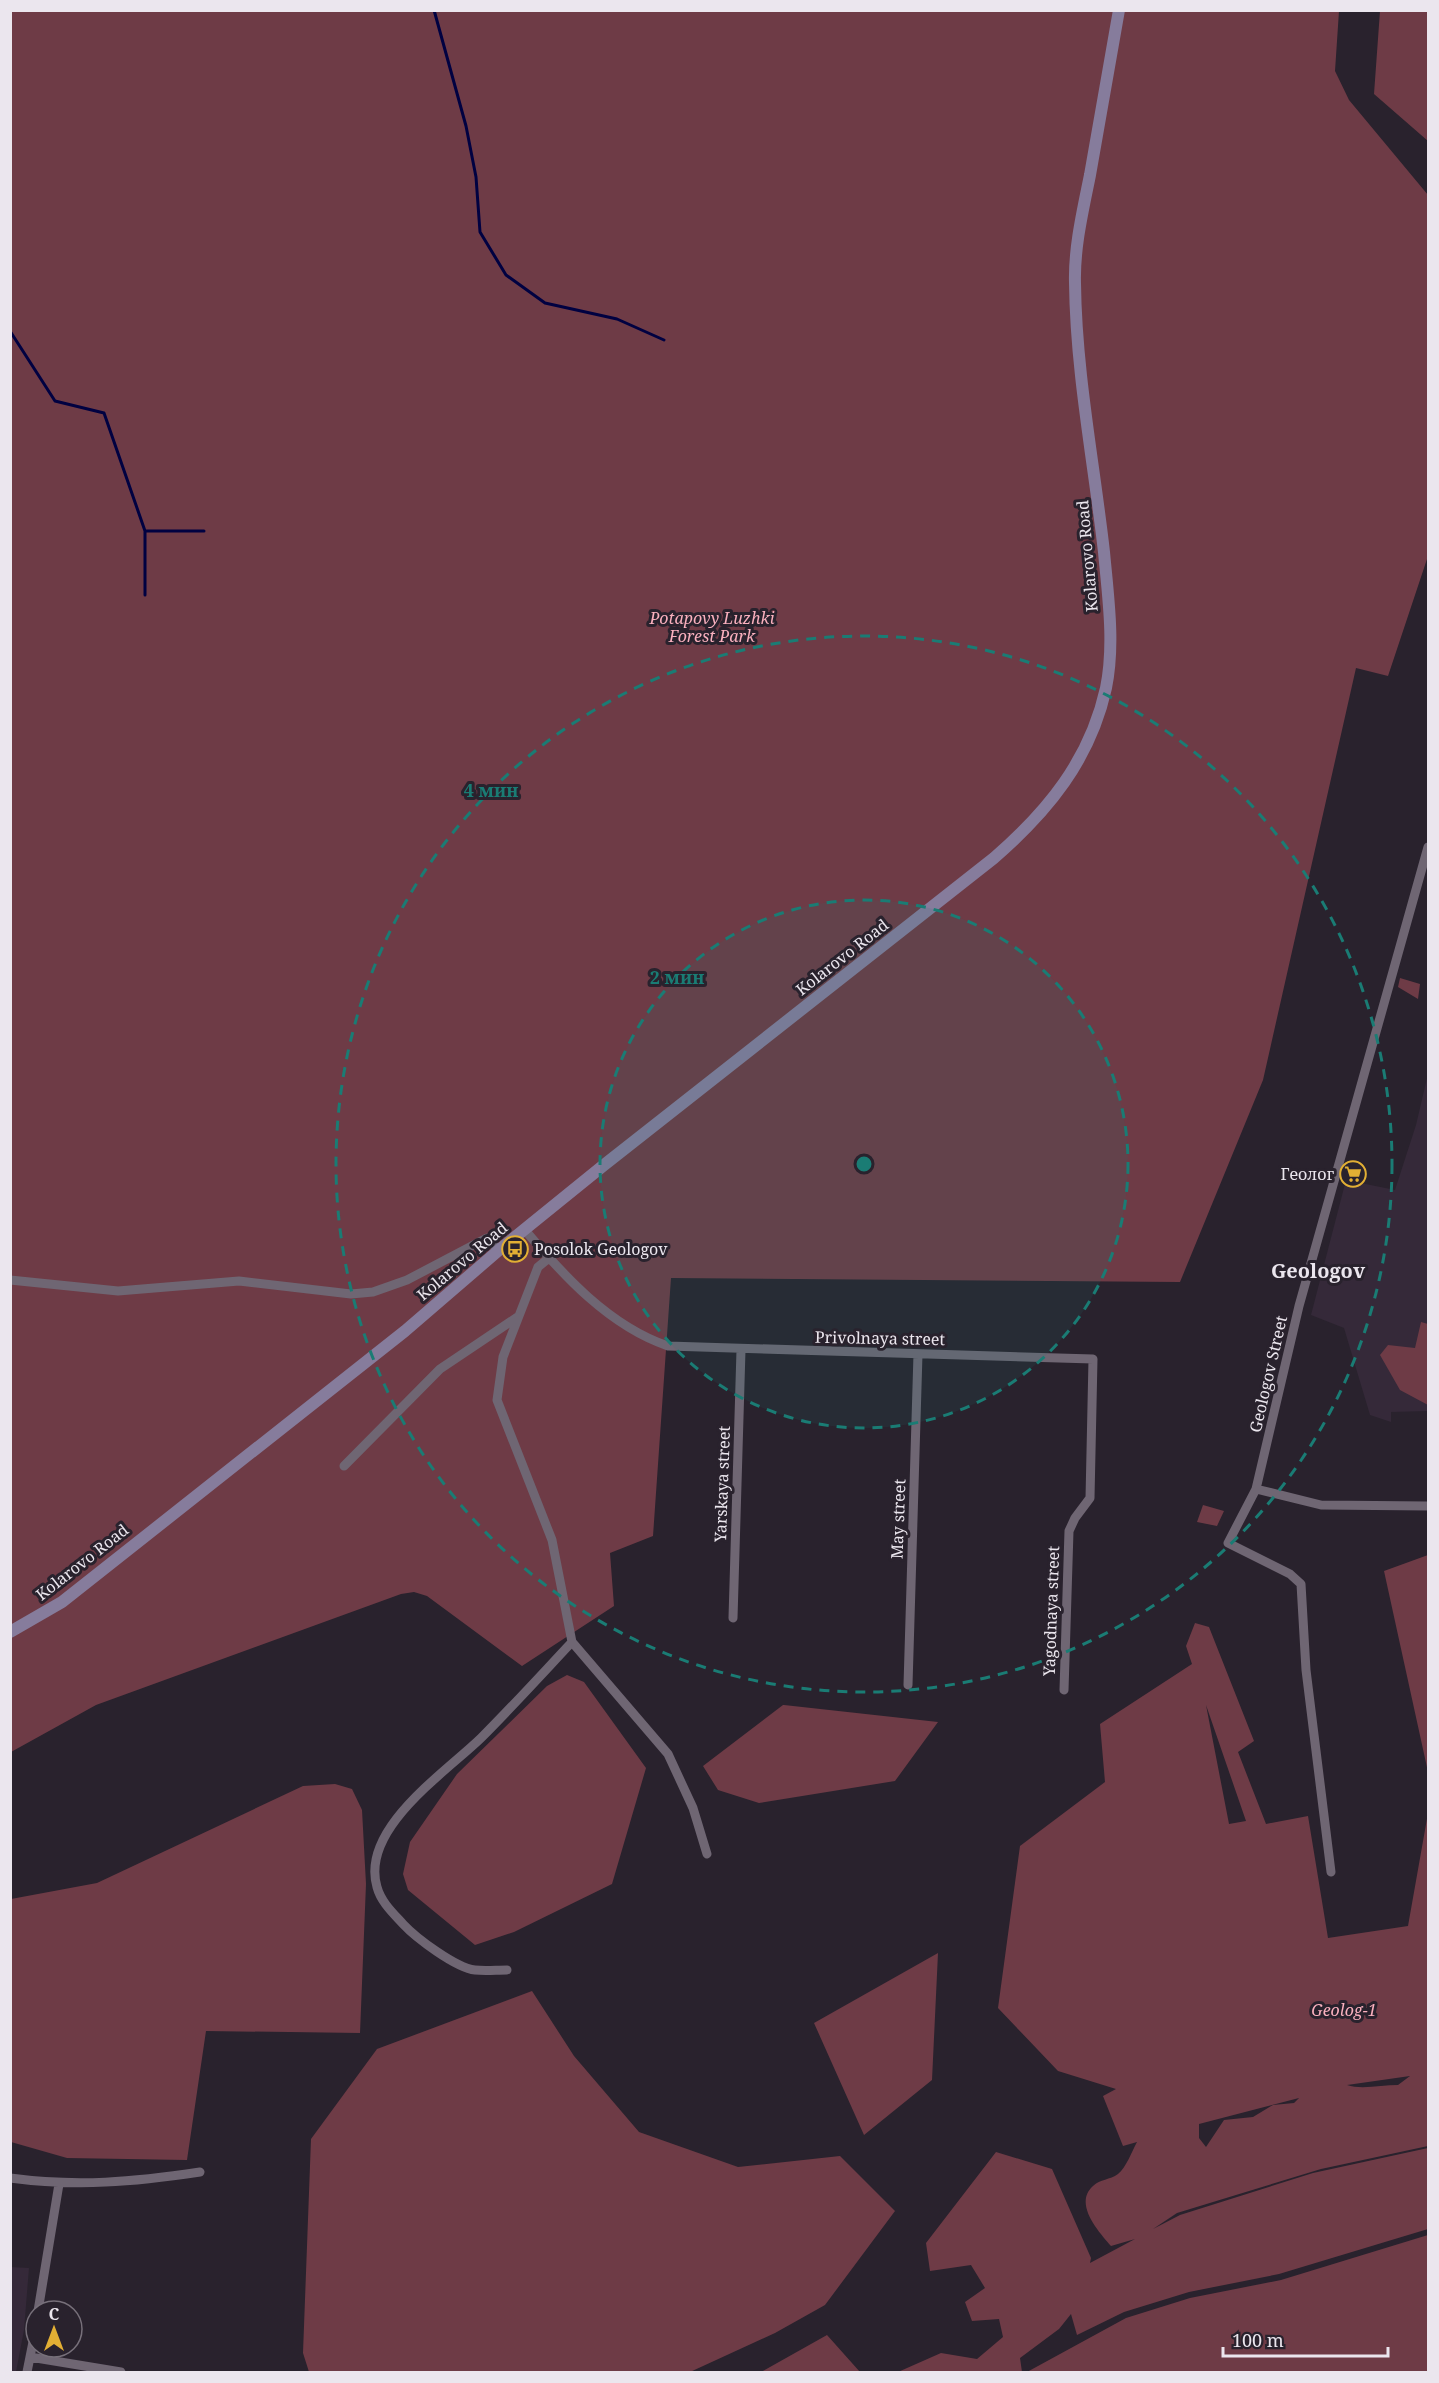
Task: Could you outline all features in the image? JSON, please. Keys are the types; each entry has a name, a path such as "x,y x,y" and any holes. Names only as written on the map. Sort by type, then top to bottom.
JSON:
{"street":[{"name":"Kolarovo Road","path":"10,1632 62,1602 405,1331 524,1229 994,858 1023,833 1057,796 1077,764 1094,725 1106,687 1110,634 1098,501 1078,342 1075,281 1079,234 1119,10"},
{"name":"Geologov Street","path":"1331,1872 1306,1670 1301,1584 1290,1574 1228,1543 1256,1489 1299,1306 1428,847"},
{"path":"524,1229 565,1277 644,1338 668,1346 741,1350"},
{"path":"10,1280 118,1291 239,1281 351,1294 374,1292 392,1287 488,1238 499,1250"},
{"path":"549,1258 538,1267 503,1357 497,1400 522,1470 552,1540 572,1642 668,1754 693,1808 707,1854"},
{"path":"344,1466 441,1369 519,1316"},
{"name":"Privolnaya street","path":"741,1350 1093,1359"},
{"name":"Yarskaya street","path":"733,1618 741,1350"},
{"name":"May street","path":"908,1685 918,1354"},
{"name":"Yagodnaya street","path":"1064,1690 1069,1532 1075,1518 1090,1498 1093,1359"},
{"path":"1256,1489 1321,1505 1428,1506"},
{"path":"507,1970 473,1970 439,1952 408,1929 386,1906 376,1886 376,1862 385,1833 402,1810 482,1737 572,1642"},
{"path":"10,2178 59,2184 106,2183 200,2172"},
{"path":"41,2299 59,2184"},
{"path":"41,2359 120,2373"}],"shaded area":[{"path":"1428,1074 1428,1411 1391,1412 1391,1422 1370,1415 1344,1328 1311,1315 1346,1180 1395,1190 1416,1125"},
{"path":"10,2267 29,2268 26,2299 24,2299 24,2330 16,2372 10,2372"}],"green space":[{"name":"Potapovy Luzhki Forest Park","path":"11,11 1339,11 1335,71 1349,100 1428,195 1428,556 1388,676 1356,668 1263,1080 1180,1282 671,1278 653,1536 610,1553 614,1606 522,1666 427,1596 414,1592 401,1594 96,1705 11,1752"},
{"path":"1380,11 1428,11 1428,141 1374,94"},
{"path":"1400,978 1420,984 1418,999 1398,987"},
{"path":"1421,1322 1428,1324 1428,1405 1400,1390 1380,1355 1388,1345 1415,1348"},
{"path":"1203,1505 1224,1511 1217,1526 1197,1522"},
{"path":"1428,1555 1428,1772 1384,1571"},
{"name":"Geolog-1","path":"1195,1623 1209,1627 1254,1741 1238,1752 1266,1824 1308,1816 1328,1938 1408,1926 1428,1813 1428,2146 1321,2169 1177,2213 1153,2229 1180,2215 1313,2173 1428,2148 1428,2229 1279,2274 1189,2292 1124,2312 1077,2335 1071,2314 1059,2329 1020,2358 1022,2372 898,2372 941,2353 977,2359 1003,2337 999,2319 972,2321 965,2302 985,2288 971,2265 930,2271 926,2243 996,2152 1052,2169 1091,2258 1090,2263 1135,2239 1111,2246 1095,2226 1087,2209 1088,2193 1093,2186 1121,2171 1137,2142 1123,2146 1103,2096 1116,2089 1058,2071 998,2008 1020,1846 1105,1782 1100,1724 1192,1664 1186,1646","holes":["1206,1705 1246,1821 1229,1824","1410,2076 1398,2085 1365,2087 1347,2085","1299,2098 1294,2103 1273,2105 1253,2117 1224,2120 1206,2147 1199,2138 1199,2124"]},
{"path":"567,1675 584,1682 646,1768 612,1884 514,1932 475,1945 408,1890 403,1874 410,1842 457,1774 547,1686"},
{"path":"783,1705 938,1722 895,1781 759,1803 718,1790 703,1766"},
{"path":"335,1784 352,1789 362,1810 366,1884 360,2033 206,2031 187,2160 67,2158 11,2142 11,1899 97,1883 303,1786"},
{"path":"938,1953 932,2080 864,2135 814,2023"},
{"path":"532,1991 574,2056 639,2132 738,2167 840,2156 895,2211 825,2305 775,2333 690,2372 309,2372 303,2353 311,2139 377,2049"},
{"path":"1428,2235 1428,2372 1027,2372 1126,2318 1190,2298 1281,2280"},
{"path":"827,2335 860,2372 761,2372"}],"waterway":[{"path":"434,10 466,126 476,177 480,232 506,275 545,303 617,319 664,340"},
{"path":"10,331 55,401 104,413 145,531 204,531"},
{"path":"145,531 145,595"}],"place":[{"name":"Геолог","path":"1353,1174"},
{"name":"Posolok Geologov","path":"515,1249"}],"district":[{"name":"Geologov","path":"1318,1270"}]}
